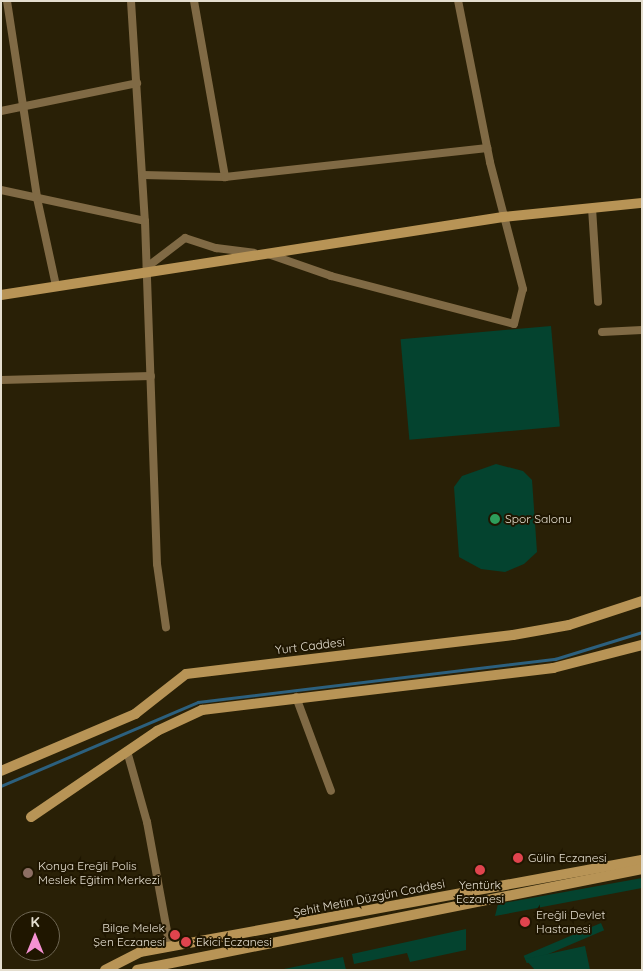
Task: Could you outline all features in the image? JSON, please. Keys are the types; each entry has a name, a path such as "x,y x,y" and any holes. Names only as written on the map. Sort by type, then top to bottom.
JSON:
{"street":[{"path":"7,1 37,198 56,286"},
{"path":"131,1 138,83 145,221 152,376 157,564 166,627"},
{"path":"194,1 225,177"},
{"path":"147,270 185,238 216,248 264,254 514,324 523,289 503,217 487,148 458,1"},
{"path":"1,111 138,83"},
{"path":"142,176 225,177 487,148"},
{"path":"1,190 145,221"},
{"path":"1,295 147,270 503,217 642,203"},
{"path":"592,208 598,302"},
{"path":"602,332 642,330"},
{"path":"1,380 152,376"},
{"name":"Yurt Caddesi","path":"1,771 135,714 186,674 546,630 642,601"},
{"path":"31,817 127,751 193,713 296,697 553,668 642,645"},
{"path":"296,697 331,791"},
{"path":"127,751 147,822 170,947"},
{"name":"Şehit Metin Düzgün Caddesi","path":"105,970 132,954 642,860"},
{"name":"Şehit Metin Düzgün Caddesi","path":"137,970 642,869"}],"green space":[{"path":"551,326 560,427 409,440 401,339"},
{"name":"Spor Salonu","path":"496,464 523,471 532,480 537,552 524,564 505,572 481,569 459,557 454,487 462,476"},
{"path":"642,878 642,888 495,916 498,904"},
{"path":"601,923 604,930 527,963 524,956"},
{"path":"466,929 466,950 410,962 407,953 354,964 352,954"},
{"path":"585,946 590,970 535,970 525,959"},
{"path":"343,957 346,970 279,970"}],"waterway":[{"path":"1,786 198,702 555,659 642,632"}],"place":[{"name":"Spor Salonu","path":"495,519"},
{"name":"Gülin Eczanesi","path":"518,858"},
{"name":"Yentürk Eczanesi","path":"480,870"},
{"name":"Konya Ereğli Polis Meslek Eğitim Merkezi","path":"28,873"},
{"name":"Ereğli Devlet Hastanesi","path":"525,922"},
{"name":"Bilge Melek Şen Eczanesi","path":"175,935"},
{"name":"Ekici Eczanesi","path":"186,942"}]}
